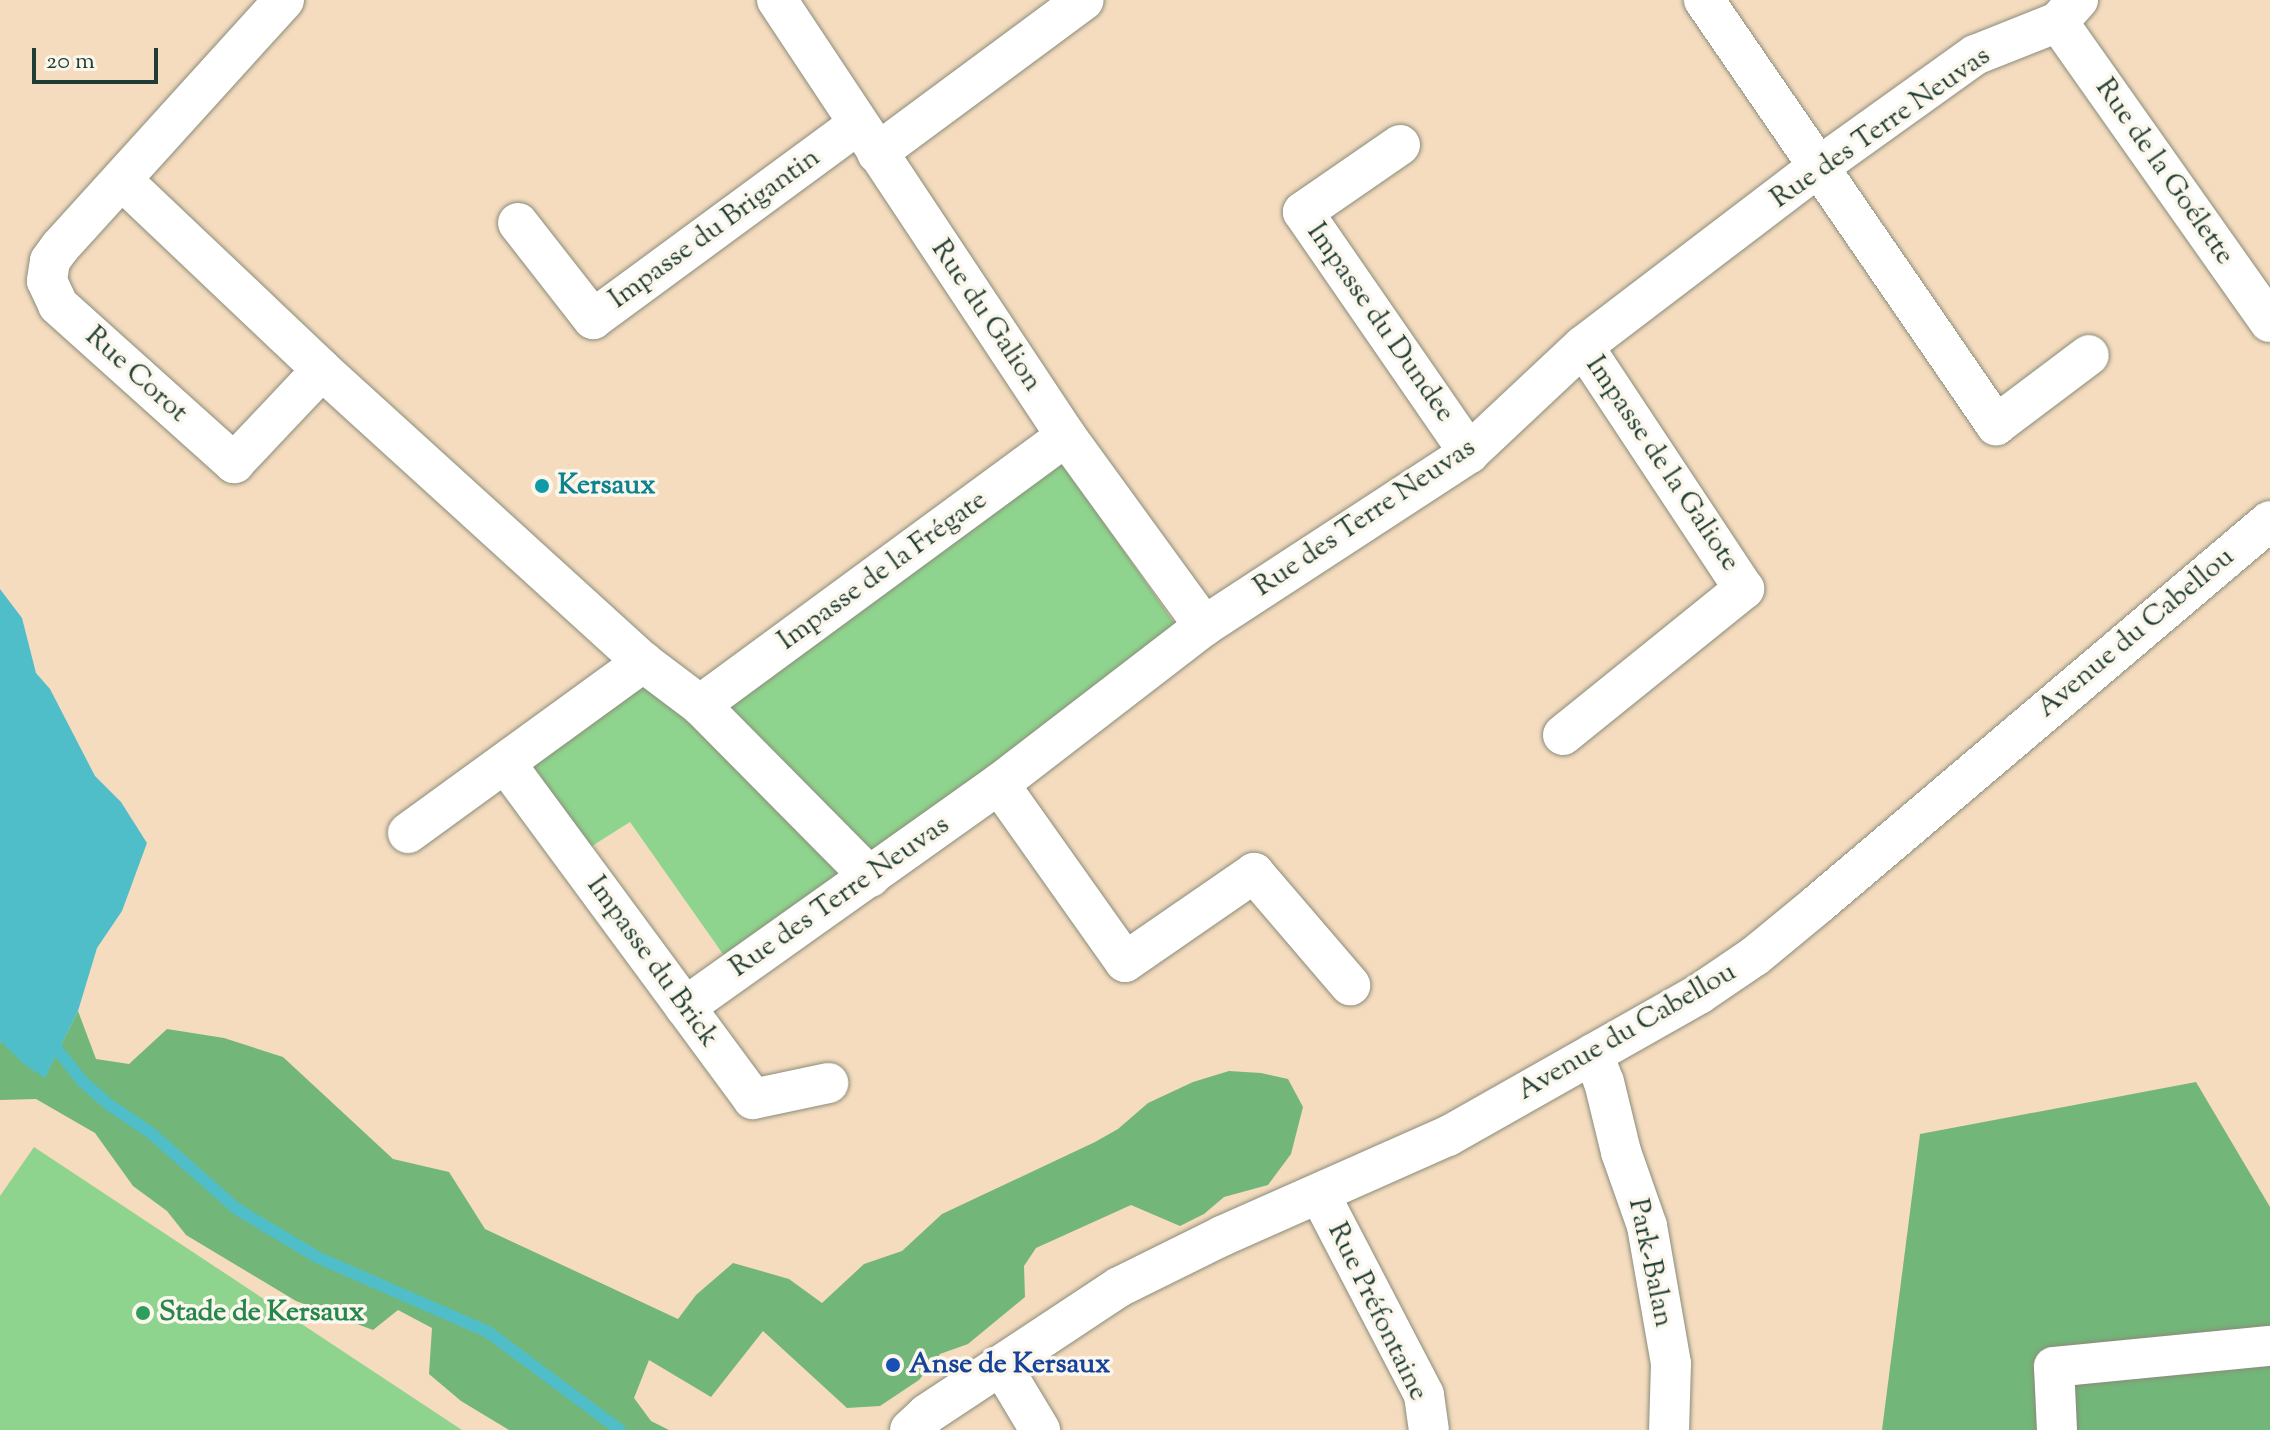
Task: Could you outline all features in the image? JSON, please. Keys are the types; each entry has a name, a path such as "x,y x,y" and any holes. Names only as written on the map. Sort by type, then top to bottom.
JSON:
{"street":[{"name":"Rue Corot","path":"284,0 50,261 47,281 58,305 234,463 322,370"},
{"name":"Rue du Galion","path":"777,0 1066,436 1204,626"},
{"path":"867,139 1084,0"},
{"path":"1704,0 1996,425 2089,355"},
{"name":"Rue des Terre Neuvas","path":"685,1007 999,784 1204,626 1469,453 1583,346 1817,168 1975,55 2068,11"},
{"name":"Rue de la Goélette","path":"2068,11 2270,322"},
{"name":"Impasse du Brigantin","path":"518,223 593,319 867,139"},
{"name":"Impasse du Dundee","path":"1400,145 1303,212 1469,453"},
{"path":"123,181 322,370 643,662 700,705 870,877"},
{"name":"Impasse de la Galiote","path":"1563,735 1744,589 1583,346"},
{"name":"Impasse de la Frégate","path":"700,705 1066,436"},
{"name":"Avenue du Cabellou","path":"910,1430 927,1414 1119,1287 1222,1236 1448,1136 1699,994 1755,956 2270,521"},
{"path":"408,833 643,662"},
{"name":"Impasse du Brick","path":"506,764 753,1099 828,1083"},
{"path":"999,784 1125,962 1254,873 1350,985"},
{"name":"Park-Balan","path":"1593,1054 1647,1226 1671,1364 1669,1430"},
{"name":"Rue Préfontaine","path":"1320,1195 1424,1395 1429,1430"},
{"path":"2057,1430 2054,1367 2270,1346"},
{"path":"1001,1365 1040,1430"}],"green space":[{"path":"1058,457 1182,634 844,871 720,694"},
{"path":"650,673 846,874 725,957 630,822 584,851 518,768"},
{"path":"78,1011 96,1059 129,1064 167,1029 224,1038 283,1057 393,1159 449,1172 485,1229 678,1319 696,1295 733,1263 789,1279 822,1303 864,1264 902,1251 942,1214 1095,1142 1118,1129 1148,1103 1193,1082 1229,1071 1288,1079 1303,1107 1291,1154 1268,1185 1224,1197 1204,1214 1180,1226 1131,1205 1036,1248 1024,1266 1025,1297 968,1344 940,1354 919,1380 880,1406 847,1408 763,1331 711,1397 649,1360 634,1398 651,1421 669,1430 509,1430 461,1401 429,1374 432,1328 398,1310 373,1330 296,1301 186,1235 167,1211 133,1186 95,1133 36,1099 0,1100 0,1041 45,1077"},
{"path":"2196,1082 2270,1207 2270,1430 1882,1430 1920,1134"},
{"name":"Stade de Kersaux","path":"34,1147 462,1430 0,1430 0,1196"}],"water":[{"path":"0,589 22,618 36,673 50,689 95,776 121,802 147,843 122,911 97,948 78,1011 45,1078 25,1065 0,1041"}],"waterway":[{"path":"48,1038 83,1082 151,1133 237,1209 319,1258 488,1332 620,1430"}],"place":[{"name":"Kersaux","path":"542,486"},
{"name":"Stade de Kersaux","path":"143,1313"},
{"name":"Anse de Kersaux","path":"893,1365"}]}
